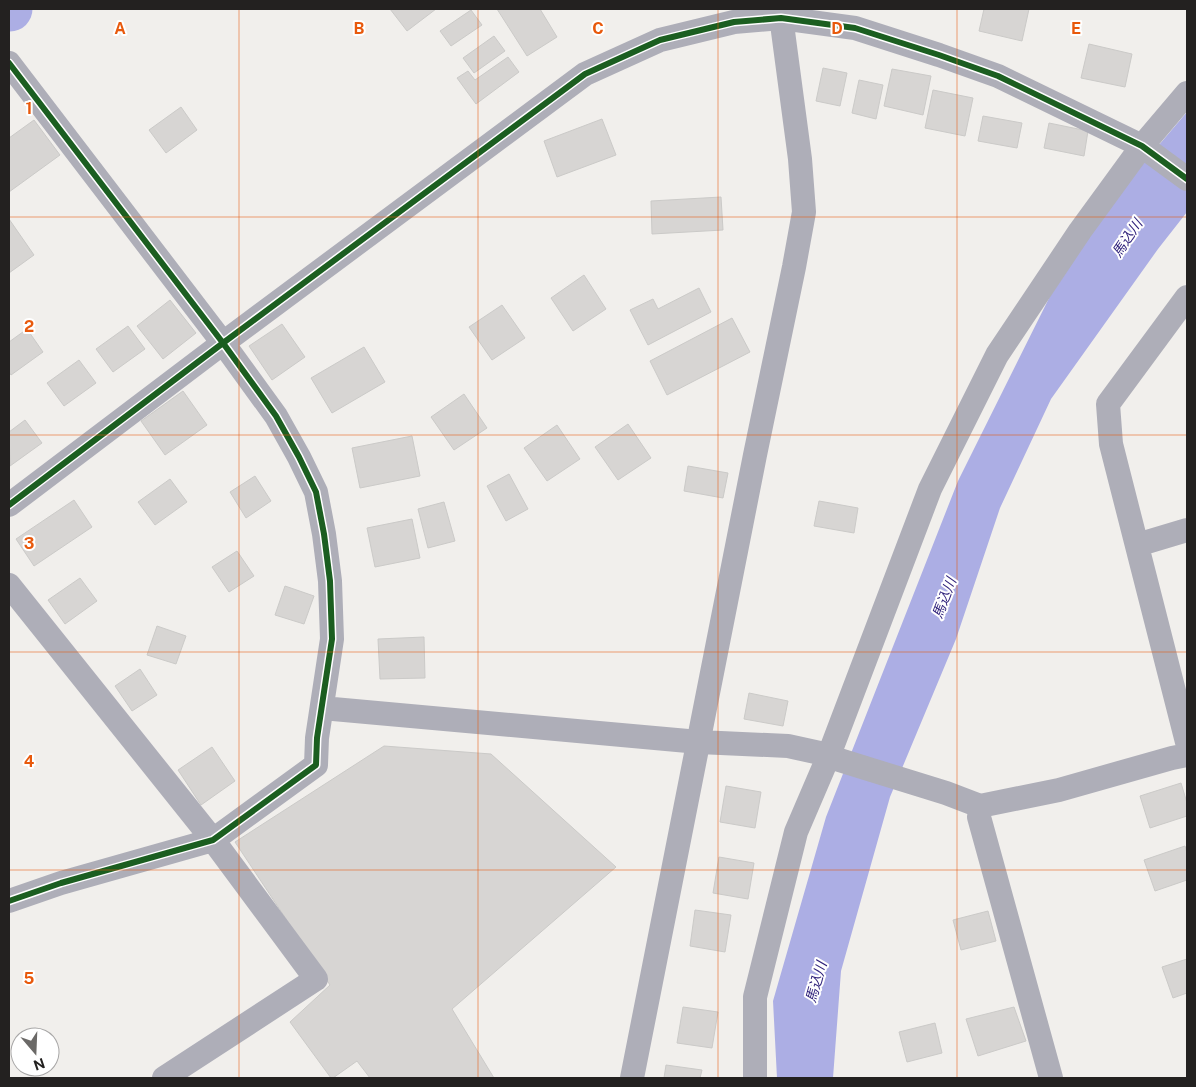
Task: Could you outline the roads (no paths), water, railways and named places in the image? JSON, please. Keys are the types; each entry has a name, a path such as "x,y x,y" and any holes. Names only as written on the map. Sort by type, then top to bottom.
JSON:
{"street":[{"path":"632,1078 804,212 800,159 781,14"},
{"path":"9,505 222,343 585,74 660,40 734,22 781,14 855,28 998,76 1142,146 1187,179"},
{"path":"9,63 276,416 300,457 316,492 324,534 330,580 332,639 317,738 316,765 213,840 61,883 9,901"},
{"path":"755,1078 755,996 796,832 831,757 930,489 997,355 1080,230 1142,146 1187,93"},
{"path":"1187,297 1108,404 1111,444 1187,742"},
{"path":"1136,545 1187,530"},
{"path":"9,585 213,840 316,979 164,1078"},
{"path":"322,708 699,742 788,746 831,757 946,793 980,806 1059,790 1187,755"},
{"path":"980,806 979,817 1051,1078"}],"water":[{"name":"馬込川","path":"1187,112 1187,212 1158,249 1051,399 1000,508 956,639 890,797 841,971 833,1078 777,1078 773,1001 826,817 958,481 1078,240"}]}
